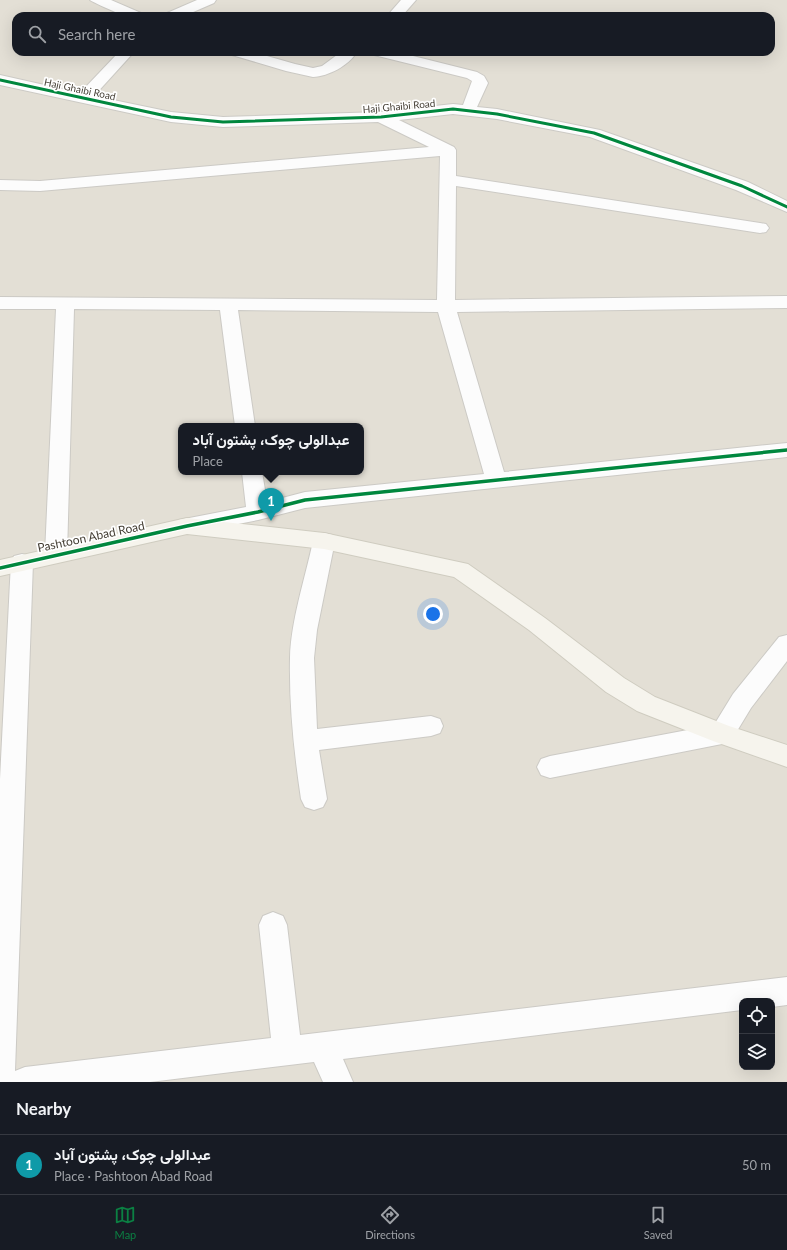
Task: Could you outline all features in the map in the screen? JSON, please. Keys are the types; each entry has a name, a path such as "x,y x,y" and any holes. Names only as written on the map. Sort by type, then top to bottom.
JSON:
{"street":[{"path":"96,0 113,5 128,12"},
{"path":"181,12 209,0"},
{"path":"398,12 409,0"},
{"path":"84,98 123,56"},
{"path":"251,56 302,70 318,72 332,66 345,56"},
{"path":"395,56 472,75 478,79 480,83 468,111"},
{"name":"Haji Ghaibi Road","path":"0,80 171,117 223,122 381,117 453,108 497,114 594,133 742,186 787,207"},
{"path":"381,117 448,150"},
{"path":"448,150 446,306 496,480"},
{"path":"0,185 40,186 448,150"},
{"path":"448,180 760,228"},
{"path":"0,303 446,306 787,302"},
{"path":"56,554 65,303"},
{"path":"228,304 246,423"},
{"path":"187,526 258,512 305,500 787,450"},
{"path":"252,475 258,512"},
{"name":"Pashtoon Abad Road","path":"11,565 187,526 324,541 460,570 537,624 616,685 646,704 722,734 787,756"},
{"path":"314,799 305,741 302,658 305,630 324,541"},
{"path":"0,1082 11,565"},
{"path":"550,768 722,734 742,701 787,644"},
{"path":"305,741 431,726"},
{"path":"272,925 287,1051"},
{"path":"25,1082 787,991"},
{"path":"323,1047 338,1082"}],"shaded area":[{"path":"0,0 787,0 787,1082 0,1082"}],"cycle path":[{"path":"0,80 171,117 223,122 381,117 453,109 497,114 594,133 742,186 787,207"},
{"path":"0,568 187,526 258,512 305,500 787,450"}],"place":[{"name":"عبدالولی چوک، پشتون آباد","path":"271,521"}]}
